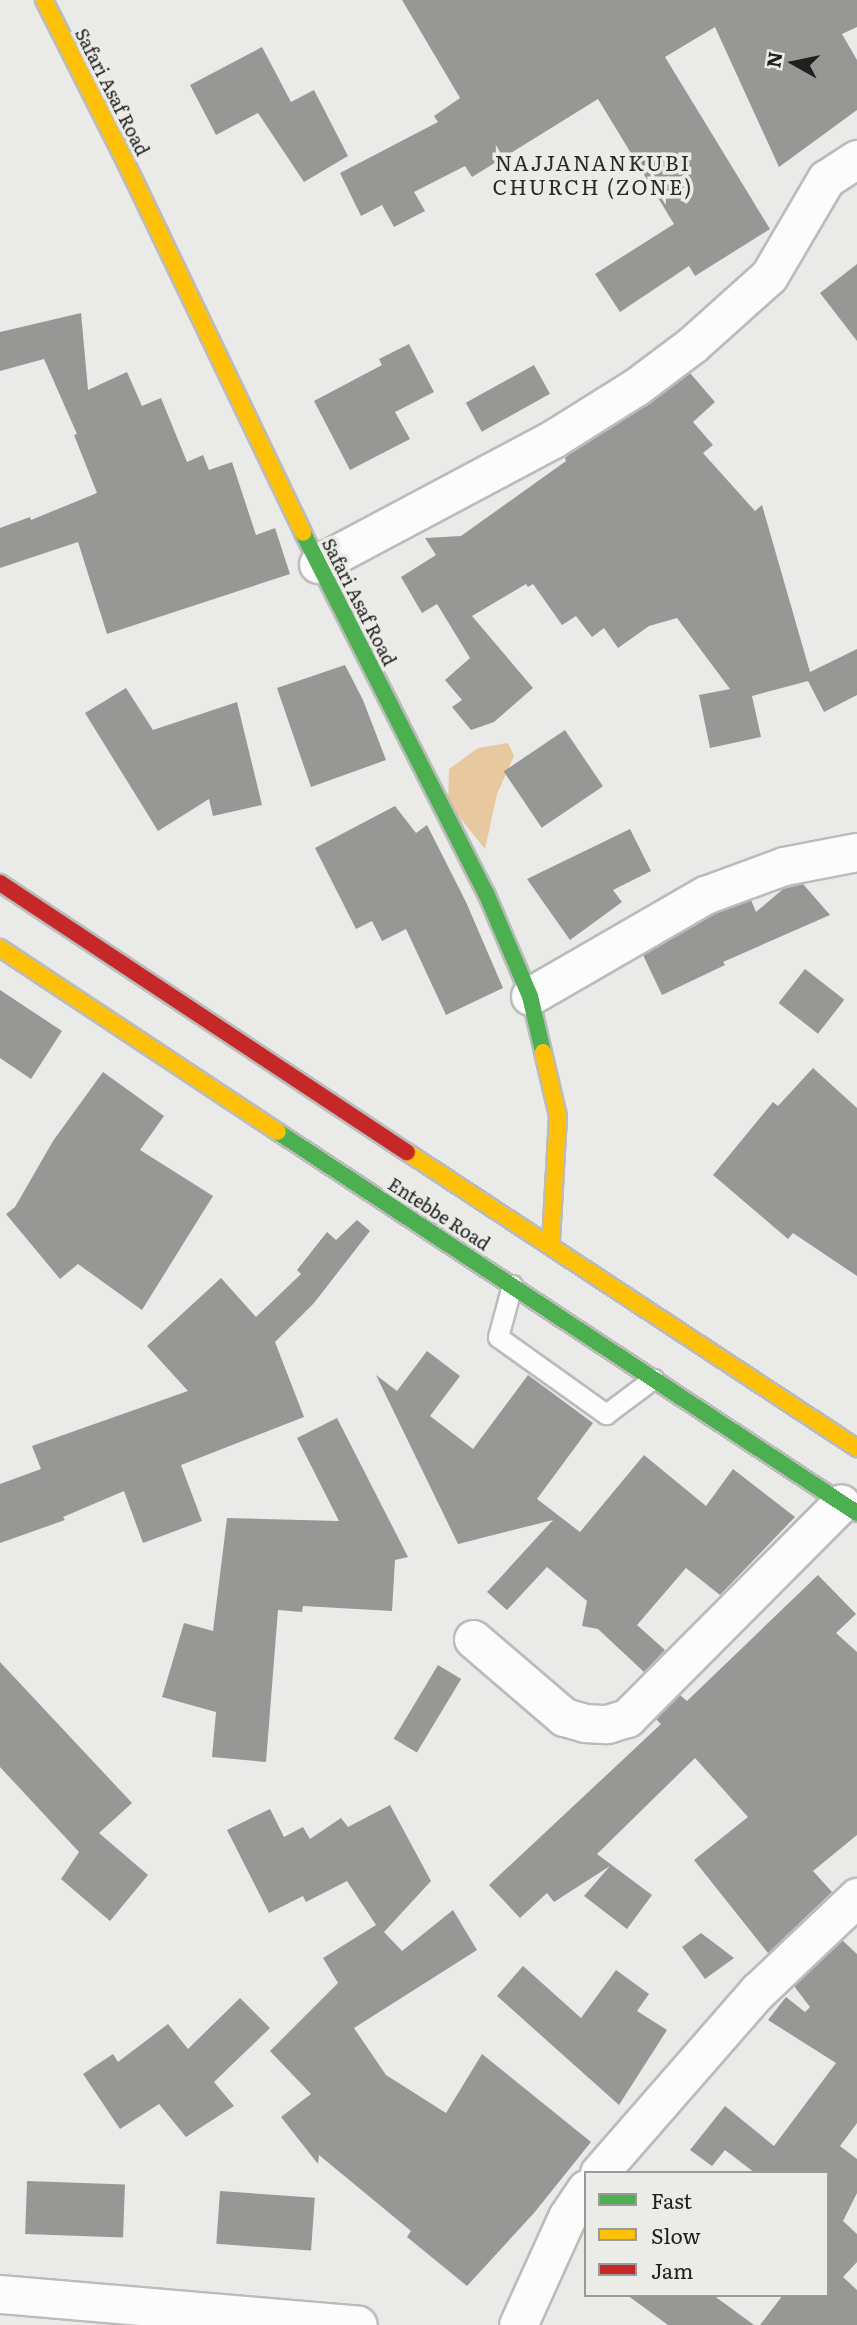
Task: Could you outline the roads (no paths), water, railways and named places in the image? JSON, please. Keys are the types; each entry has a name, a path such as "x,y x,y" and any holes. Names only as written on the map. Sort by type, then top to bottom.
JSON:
{"main road":[{"name":"Safari Asaf Road","path":"44,0 126,163 194,310 318,564 486,893 530,996 558,1116 551,1243"},
{"name":"Entebbe Road","path":"0,883 551,1243 857,1448"},
{"name":"Entebbe Road","path":"0,948 849,1508"}],"street":[{"path":"318,564 552,439 636,387 692,345 769,276 826,179 857,159"},
{"path":"530,996 705,895 784,866 857,852"},
{"path":"473,1639 564,1717 585,1723 607,1724 626,1718 849,1508"},
{"path":"601,2171 758,1992 857,1897"},
{"path":"518,2325 567,2217 584,2192"},
{"path":"0,2294 264,2321 358,2325"}],"lane":[{"path":"512,1285 498,1337 606,1414 653,1379"}],"district":[{"name":"NAJJANANKUBI CHURCH (ZONE)","path":"593,174"}]}
